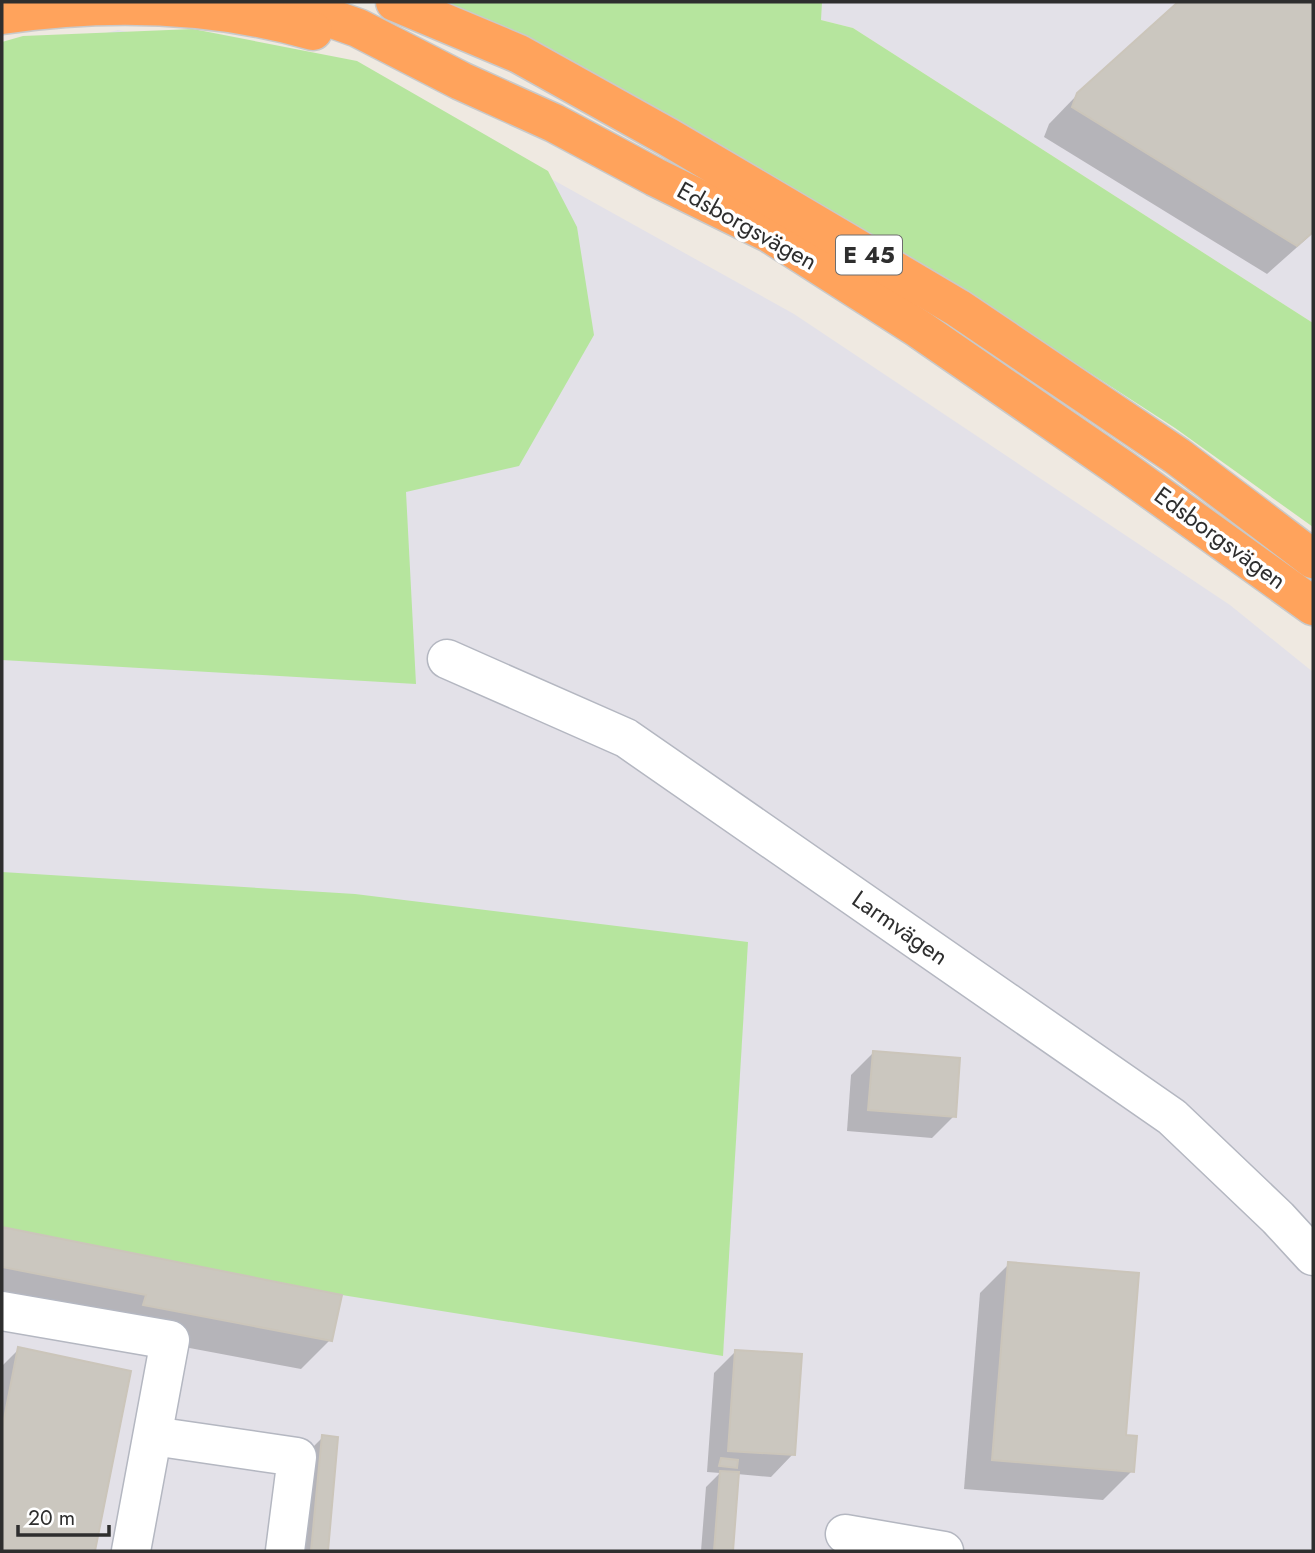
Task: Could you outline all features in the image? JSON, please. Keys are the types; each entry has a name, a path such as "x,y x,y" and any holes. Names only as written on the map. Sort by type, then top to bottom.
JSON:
{"highway":[{"name":"Edsborgsvägen","path":"285,2 358,28 461,81 554,123 769,233 930,337 1122,469 1313,606"},
{"name":"Edsborgsvägen","path":"395,2 519,54 668,137 958,308 1177,456 1313,559"},
{"name":"E 45","path":"2,15 81,4 194,7 277,21 353,43 461,81"}],"lane":[{"name":"Larmvägen","path":"447,659 626,738 638,746 1172,1117 1279,1218 1313,1256"},
{"path":"2,1311 170,1340 131,1551"},
{"path":"153,1437 297,1457 285,1551"},
{"path":"845,1534 944,1551"}],"shaded area":[{"path":"751,2 1313,2 1313,323 853,28"},
{"path":"118,30 383,85 794,314 1230,605 1313,672 1313,1551 2,1551 2,60"}],"green space":[{"path":"442,2 822,2 821,20 853,28 1313,323 1313,527 1175,428 917,261"},
{"path":"193,29 357,61 548,171 577,227 594,335 519,466 406,492 416,684 2,660 2,42 23,36"},
{"path":"2,872 355,894 748,942 723,1356 342,1295 2,1227"}],"building":[{"path":"1178,2 1313,2 1313,232 1297,246 1072,107 1077,93"},
{"path":"873,1051 960,1058 956,1117 868,1110"},
{"path":"2,1227 342,1295 332,1341 143,1305 146,1295 2,1267"},
{"path":"1008,1262 1139,1273 1126,1435 1137,1436 1134,1472 992,1460"},
{"path":"18,1347 131,1371 95,1551 2,1551 2,1429"},
{"path":"735,1350 802,1354 795,1455 728,1451"},
{"path":"322,1435 338,1437 328,1551 311,1551"},
{"path":"721,1458 738,1460 737,1468 719,1466"},
{"path":"720,1471 739,1472 733,1551 714,1551"}]}
